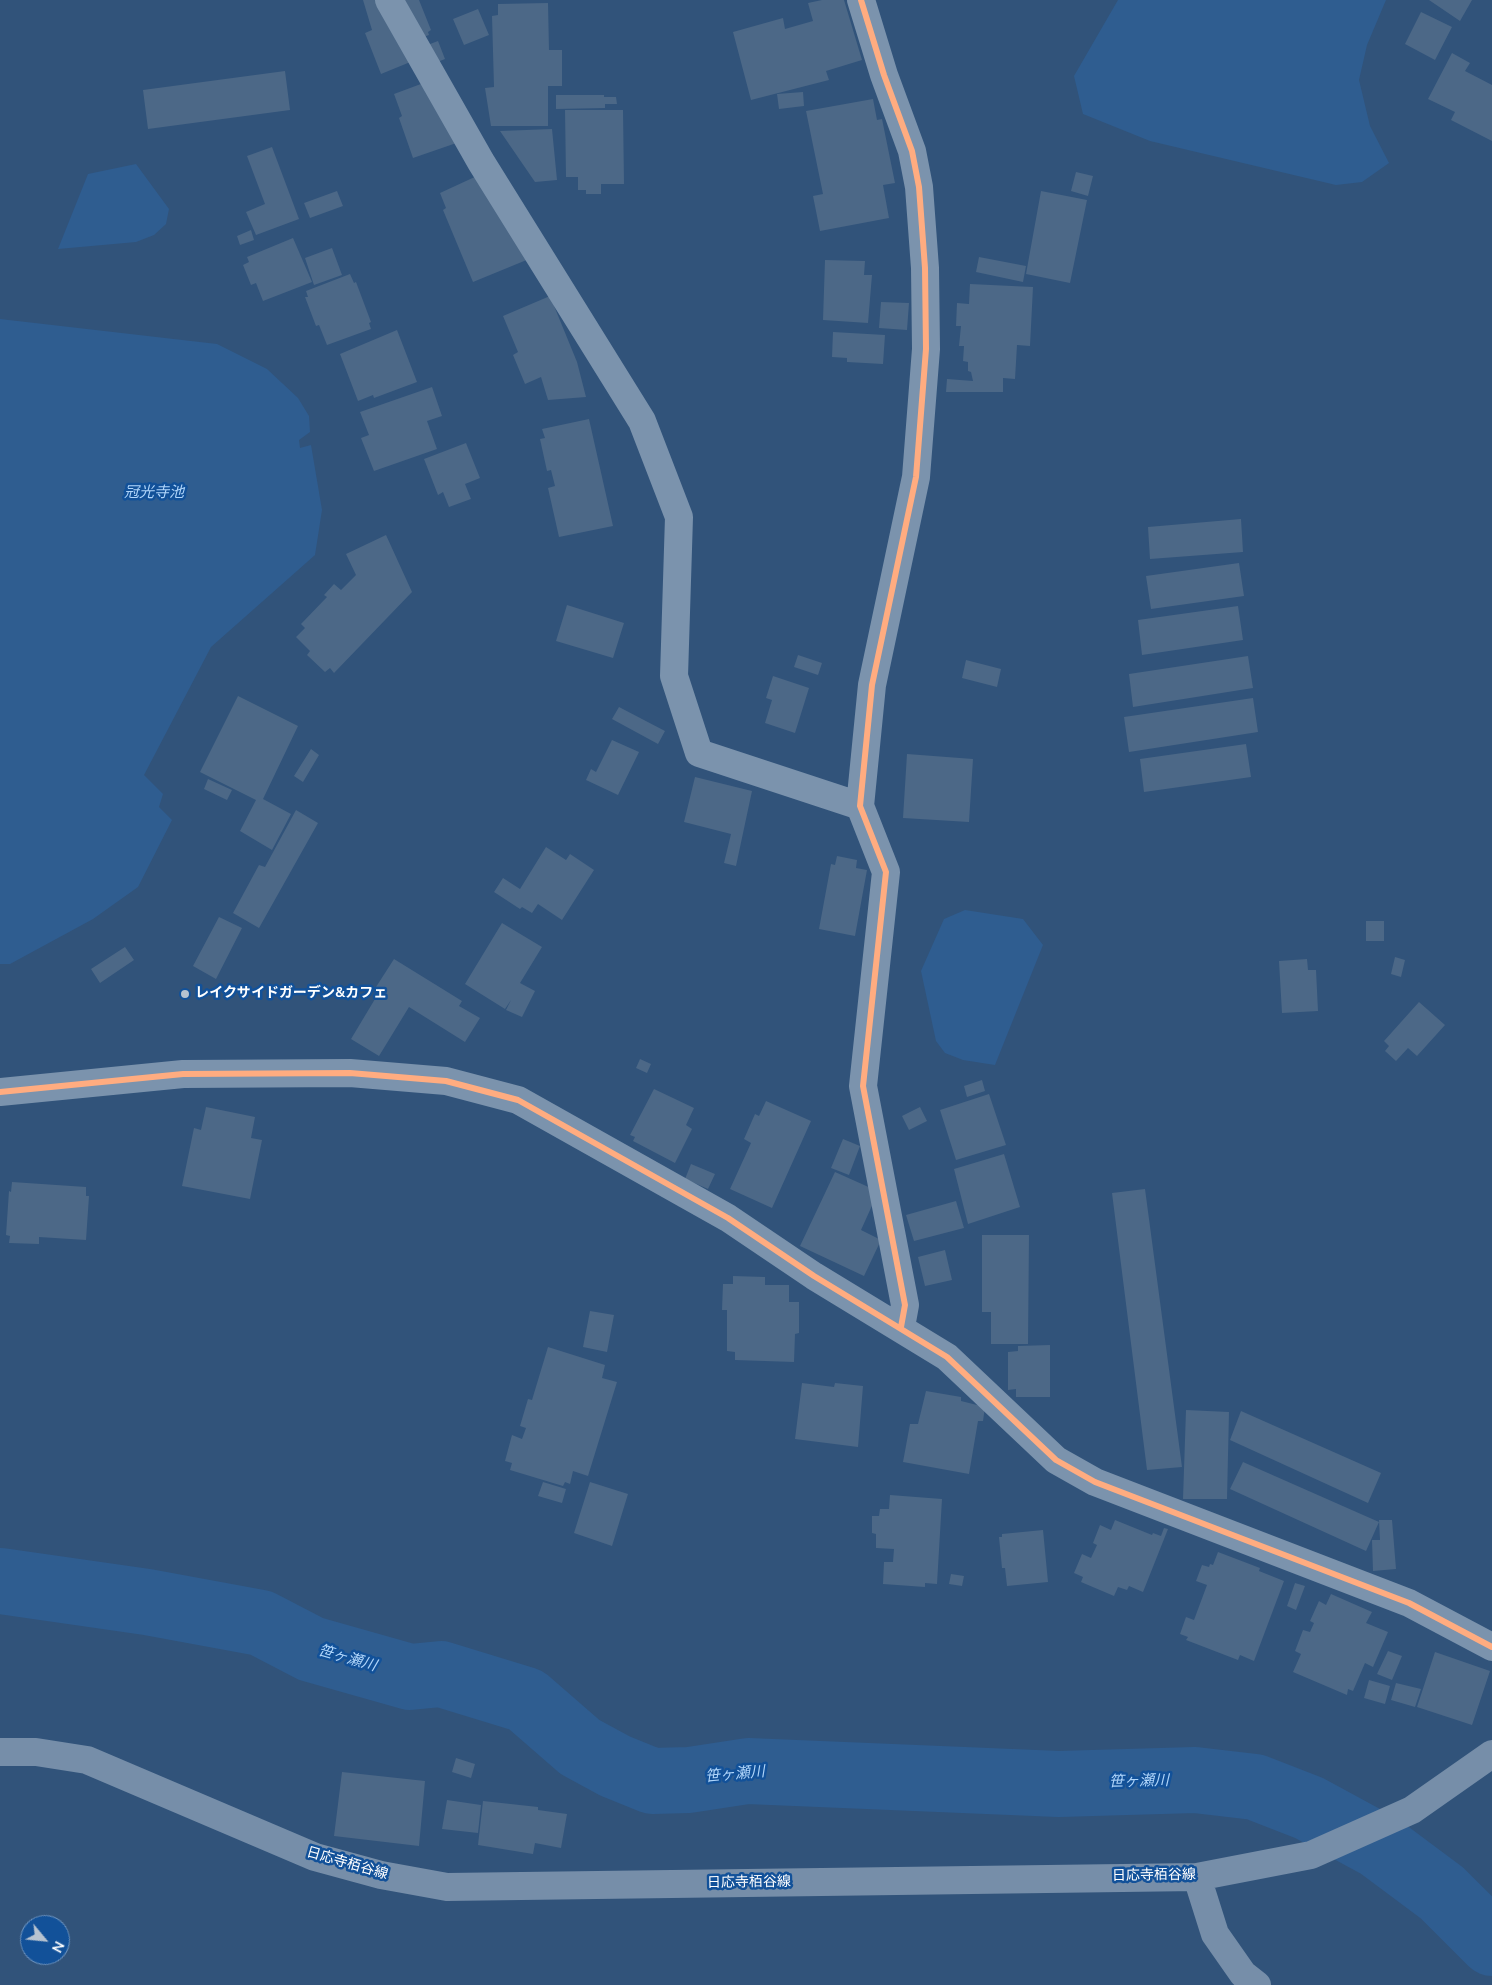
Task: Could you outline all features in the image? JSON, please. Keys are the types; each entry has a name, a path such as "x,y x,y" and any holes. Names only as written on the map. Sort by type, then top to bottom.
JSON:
{"main road":[{"name":"日応寺栢谷線","path":"0,1752 36,1752 87,1760 314,1857 381,1875 447,1887 1197,1877 1311,1855 1412,1810 1492,1754"},
{"path":"1197,1877 1215,1934 1243,1974 1257,1985"}],"street":[{"path":"389,0 481,162 642,421 679,517 674,676 699,753 860,806"},
{"path":"861,0 884,75 912,151 919,187 925,268 926,349 916,477 872,685 860,806 886,872 863,1086 905,1305 901,1327"},
{"path":"0,1092 183,1074 350,1073 446,1081 518,1100 728,1218 814,1276 947,1356 1056,1460 1095,1482 1409,1603 1492,1647"}],"water":[{"path":"1118,0 1386,0 1367,45 1359,80 1370,126 1389,163 1362,182 1336,185 1150,141 1083,114 1074,76"},
{"path":"136,164 169,209 166,224 154,235 136,242 58,249 88,174"},
{"name":"冠光寺池","path":"0,319 217,344 267,369 298,398 309,416 310,432 299,440 300,448 311,445 322,510 315,555 211,647 144,775 163,794 159,807 172,820 138,887 93,919 10,964 0,964"},
{"path":"965,910 1023,919 1043,945 995,1065 963,1060 945,1053 936,1041 921,971 944,919"}],"building":[{"path":"363,0 419,0 431,30 428,32 429,35 418,39 422,47 438,41 445,59 430,65 425,56 381,74 365,33 372,30"},
{"path":"822,0 844,0 862,60 826,71 829,80 751,100 733,32 783,18 785,29 813,21 808,3"},
{"path":"1429,0 1472,0 1460,21"},
{"path":"548,3 549,50 562,50 562,86 548,86 548,126 491,126 485,88 494,87 492,16 498,15 498,4"},
{"path":"478,9 489,35 464,45 453,19"},
{"path":"1421,12 1452,27 1435,60 1405,44"},
{"path":"1452,53 1470,63 1465,71 1492,85 1492,141 1451,120 1455,112 1428,99"},
{"path":"285,71 290,110 148,129 143,90"},
{"path":"445,75 468,139 413,158 399,118 402,116 394,94"},
{"path":"803,92 804,106 779,109 777,94"},
{"path":"556,95 604,95 604,97 616,97 617,104 605,104 605,108 556,109"},
{"path":"873,99 877,120 882,119 895,183 883,185 889,218 820,231 813,196 823,194 806,111"},
{"path":"565,110 623,110 624,184 601,184 601,194 586,194 586,190 578,190 578,177 566,177"},
{"path":"552,129 557,180 535,182 500,131"},
{"path":"272,147 299,219 256,235 246,212 265,204 247,156"},
{"path":"1076,172 1093,176 1088,196 1071,191"},
{"path":"479,175 529,259 473,282 443,210 446,208 440,193"},
{"path":"337,191 343,206 310,218 304,203"},
{"path":"1041,191 1087,200 1070,283 1026,274"},
{"path":"251,230 254,240 240,245 237,236"},
{"path":"293,238 312,282 263,301 256,283 251,285 243,265 249,262 247,257"},
{"path":"332,248 342,275 314,285 305,258"},
{"path":"979,257 1026,266 1023,282 976,272"},
{"path":"825,260 865,261 864,275 872,275 868,323 823,320"},
{"path":"350,274 354,283 356,282 371,322 369,323 371,329 327,345 319,325 316,326 305,297 308,297 306,291"},
{"path":"970,284 1033,287 1030,346 1017,345 1015,379 1003,378 1003,392 946,392 947,379 973,381 971,372 968,371 968,362 963,361 964,346 959,346 961,326 956,326 957,303 969,304"},
{"path":"550,296 577,362 586,397 548,400 541,377 525,384 513,355 518,352 503,316"},
{"path":"881,302 909,303 907,330 879,328"},
{"path":"397,330 417,382 374,398 373,395 358,401 340,354"},
{"path":"833,332 885,335 883,364 847,362 847,358 832,357"},
{"path":"432,387 442,416 427,421 437,449 374,471 361,438 369,435 360,412"},
{"path":"589,419 613,526 559,537 548,488 555,486 551,470 547,471 540,439 545,438 542,429"},
{"path":"466,443 480,478 465,484 471,499 449,507 443,492 438,495 424,459"},
{"path":"1241,519 1243,552 1150,559 1148,527"},
{"path":"386,535 412,592 334,673 330,668 325,672 307,655 310,651 296,637 305,628 301,624 327,597 324,595 334,584 341,590 356,575 346,554"},
{"path":"1239,563 1244,596 1151,609 1146,576"},
{"path":"567,605 624,623 613,658 556,641"},
{"path":"1238,606 1243,640 1142,655 1138,620"},
{"path":"798,655 822,663 818,675 794,667"},
{"path":"1248,656 1253,688 1133,707 1129,674"},
{"path":"966,660 1001,669 997,687 962,678"},
{"path":"773,676 809,688 795,733 765,723 772,700 766,698"},
{"path":"238,696 298,726 263,799 291,814 272,850 240,831 256,800 200,772"},
{"path":"1253,698 1258,732 1129,752 1124,717"},
{"path":"619,707 665,731 658,744 612,719"},
{"path":"612,740 639,752 618,795 586,780 591,769 596,772"},
{"path":"1246,744 1251,777 1144,792 1140,759"},
{"path":"311,749 319,755 303,782 294,776"},
{"path":"907,754 973,759 969,822 903,818"},
{"path":"695,777 752,791 736,866 724,863 731,834 684,822"},
{"path":"208,779 232,790 227,800 204,789"},
{"path":"296,810 318,823 259,928 233,913 259,865 265,867"},
{"path":"546,847 566,860 570,854 594,870 562,920 538,904 532,913 522,907 520,909 494,892 503,878 520,889"},
{"path":"837,856 857,860 856,868 867,870 855,936 819,929 831,864 835,865"},
{"path":"219,917 242,928 216,979 193,966"},
{"path":"1366,921 1384,921 1384,941 1366,941"},
{"path":"502,923 542,947 520,983 535,991 522,1017 506,1010 511,1000 505,1009 465,984"},
{"path":"125,947 134,960 100,983 91,969"},
{"path":"1395,957 1405,960 1401,977 1391,974"},
{"path":"394,959 462,1001 459,1006 480,1018 465,1042 409,1007 379,1056 351,1039 381,989 376,987"},
{"path":"1307,959 1308,970 1316,970 1318,1011 1282,1013 1279,961"},
{"path":"1419,1002 1445,1025 1417,1056 1408,1048 1396,1061 1385,1051 1389,1046 1384,1041"},
{"path":"640,1059 651,1064 647,1073 636,1068"},
{"path":"982,1080 985,1091 967,1097 964,1086"},
{"path":"654,1089 694,1108 686,1125 692,1129 675,1163 633,1141 635,1137 630,1135"},
{"path":"989,1094 1006,1145 956,1160 940,1110"},
{"path":"766,1101 811,1121 772,1208 730,1189 751,1143 744,1139 755,1114 759,1116"},
{"path":"206,1107 255,1117 251,1138 262,1140 250,1199 182,1186 194,1128 201,1130"},
{"path":"920,1107 927,1121 909,1130 902,1116"},
{"path":"843,1139 860,1146 849,1175 831,1168"},
{"path":"1004,1154 1020,1207 968,1224 954,1169"},
{"path":"691,1164 715,1174 708,1189 685,1179"},
{"path":"835,1172 873,1189 870,1196 875,1199 861,1230 881,1240 864,1276 800,1246"},
{"path":"12,1182 86,1187 86,1196 89,1196 86,1240 39,1237 39,1244 9,1243 10,1236 6,1235 9,1191 11,1192"},
{"path":"1145,1189 1182,1467 1147,1470 1112,1193"},
{"path":"956,1201 964,1228 914,1241 906,1215"},
{"path":"982,1235 1029,1235 1028,1344 991,1344 991,1312 982,1312"},
{"path":"945,1250 952,1280 925,1286 918,1257"},
{"path":"733,1276 765,1277 765,1285 789,1285 789,1302 799,1302 799,1333 795,1334 794,1362 735,1360 735,1352 727,1351 727,1310 722,1310 723,1284 733,1284"},
{"path":"590,1311 614,1315 607,1352 583,1347"},
{"path":"1050,1345 1050,1397 1016,1397 1016,1389 1008,1390 1008,1352 1018,1351 1018,1346"},
{"path":"548,1347 605,1365 602,1378 617,1382 588,1476 573,1471 570,1484 565,1482 563,1486 510,1470 512,1463 505,1461 512,1435 522,1439 526,1428 520,1426 528,1399 532,1400"},
{"path":"802,1383 834,1387 835,1383 863,1386 858,1447 795,1439"},
{"path":"926,1391 961,1397 961,1401 985,1407 983,1421 978,1421 969,1474 903,1462 910,1424 918,1424"},
{"path":"1186,1410 1229,1412 1227,1499 1183,1499"},
{"path":"1241,1411 1381,1473 1368,1503 1230,1440"},
{"path":"1243,1462 1379,1522 1366,1551 1230,1489"},
{"path":"543,1482 566,1489 562,1503 538,1496"},
{"path":"590,1482 628,1494 612,1546 574,1533"},
{"path":"890,1495 942,1499 937,1584 925,1583 925,1587 883,1584 884,1562 893,1562 894,1549 876,1548 876,1534 872,1533 872,1516 879,1516 880,1509 889,1509"},
{"path":"1115,1520 1152,1535 1153,1533 1161,1536 1164,1528 1168,1529 1143,1592 1129,1586 1127,1590 1118,1587 1114,1596 1081,1582 1083,1577 1074,1573 1082,1554 1091,1558 1097,1545 1093,1543 1100,1525 1111,1530"},
{"path":"1379,1520 1392,1520 1396,1569 1373,1571 1372,1540 1380,1540"},
{"path":"1043,1530 1048,1582 1007,1586 1005,1568 1002,1568 999,1537 1002,1537 1002,1534"},
{"path":"1218,1552 1260,1568 1259,1571 1284,1581 1254,1661 1240,1655 1238,1660 1186,1640 1188,1637 1180,1634 1186,1617 1194,1620 1207,1585 1196,1581 1202,1565 1209,1567 1210,1564 1213,1565"},
{"path":"951,1574 964,1576 962,1586 949,1584"},
{"path":"1295,1583 1305,1586 1296,1610 1287,1606"},
{"path":"1331,1594 1372,1612 1366,1623 1388,1632 1373,1667 1365,1663 1353,1691 1348,1689 1347,1695 1293,1672 1301,1654 1295,1651 1303,1630 1310,1632 1314,1623 1310,1621 1319,1601 1326,1605"},
{"path":"1388,1651 1402,1656 1392,1680 1377,1674"},
{"path":"1435,1652 1490,1671 1472,1725 1417,1707"},
{"path":"1369,1680 1390,1686 1385,1704 1364,1698"},
{"path":"1396,1683 1421,1689 1415,1707 1391,1700"},
{"path":"456,1758 475,1764 471,1778 452,1772"},
{"path":"342,1772 425,1781 419,1846 334,1836"},
{"path":"447,1800 481,1805 478,1833 442,1829"},
{"path":"483,1801 538,1807 538,1810 567,1814 561,1848 535,1843 533,1854 478,1845"}],"waterway":[{"name":"笹ヶ瀬川","path":"0,1581 147,1602 261,1623 311,1649 410,1677 441,1674 526,1700 580,1747 615,1766 652,1781 689,1780 748,1771 1059,1784 1195,1780 1255,1787 1309,1808 1379,1846 1442,1893 1492,1943"}],"cycle path":[{"path":"861,0 884,75 912,151 919,187 925,268 926,349 916,477 872,685 860,806 886,872 863,1086 905,1305 901,1327"},
{"path":"0,1092 183,1074 350,1073 446,1081 518,1100 728,1218 814,1276 947,1357 1056,1460 1095,1482 1409,1603 1492,1647"}],"place":[{"name":"レイクサイドガーデン&カフェ","path":"185,994"}]}
